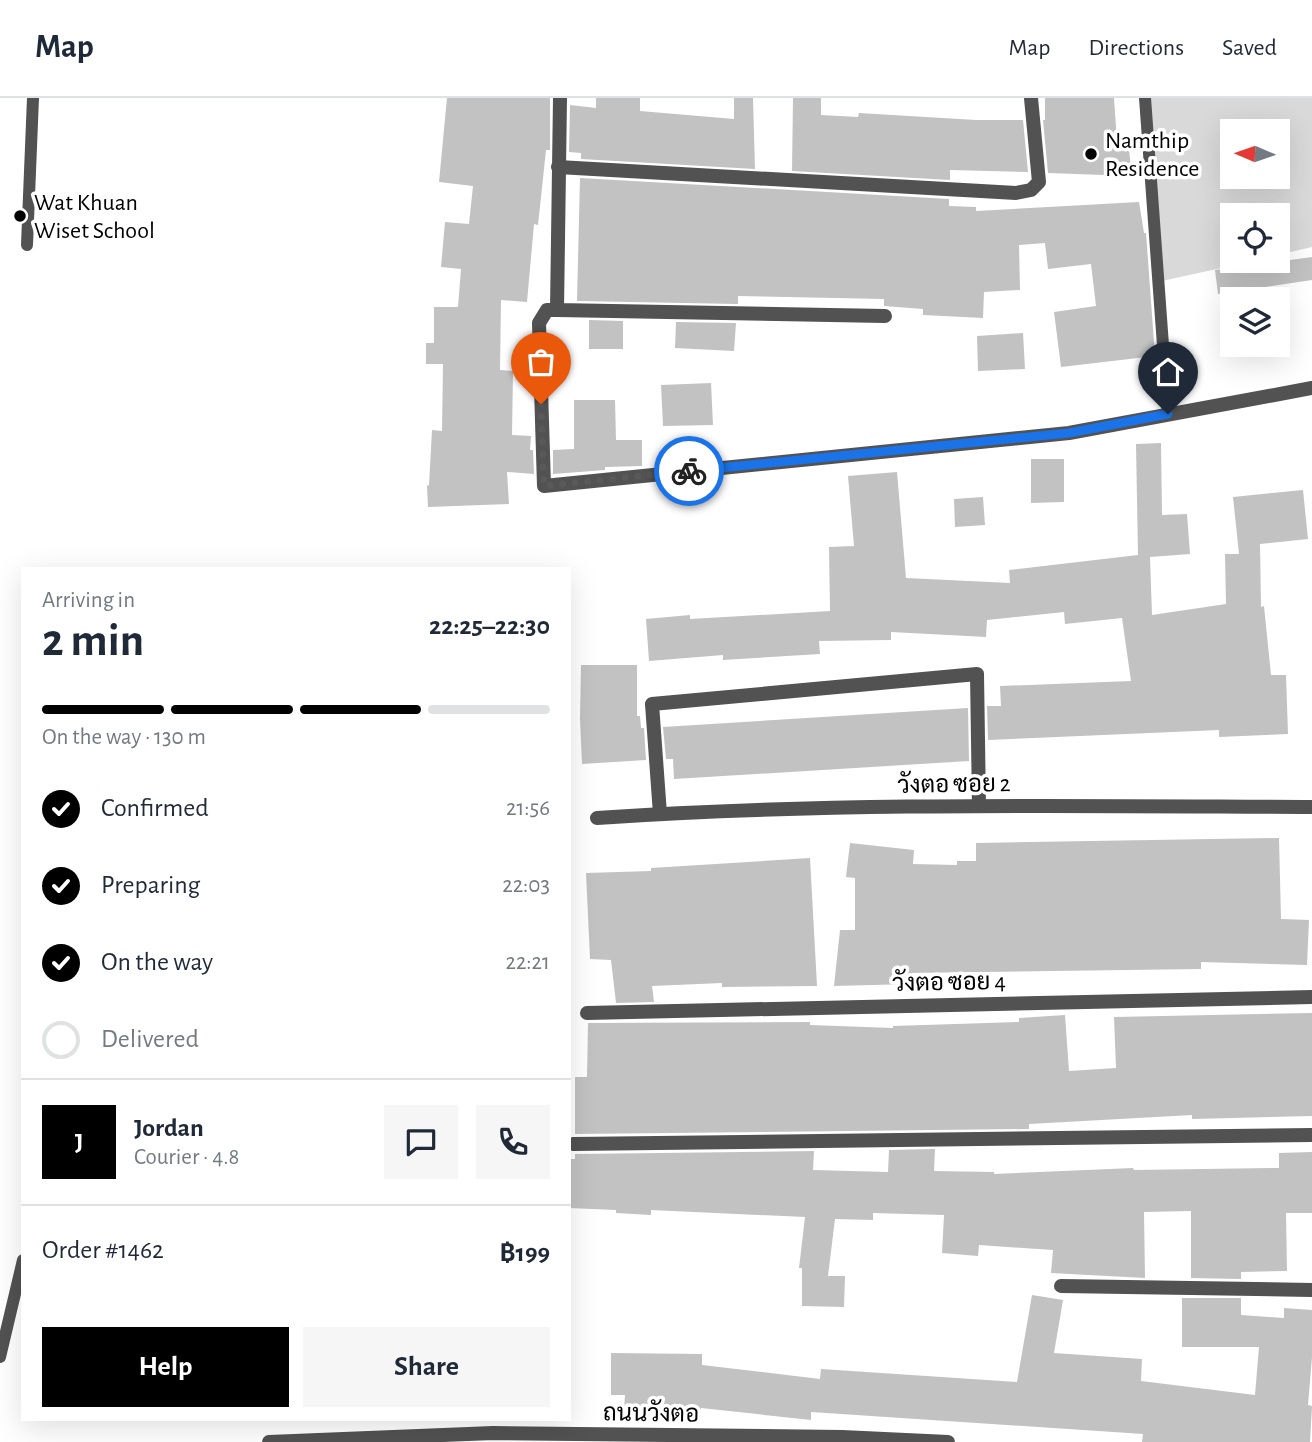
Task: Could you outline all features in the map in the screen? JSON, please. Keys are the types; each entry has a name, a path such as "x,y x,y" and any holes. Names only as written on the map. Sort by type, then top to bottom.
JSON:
{"street":[{"path":"558,310 560,98"},
{"path":"558,167 1016,193 1031,190 1039,182 1031,98"},
{"path":"885,316 547,310 539,323 544,486 1069,433 1312,388"},
{"path":"660,814 652,704 977,674 979,806"},
{"name":"วังตอ ซอย 2","path":"597,818 979,806 1312,807"},
{"name":"วังตอ ซอย 4","path":"587,1013 1312,998"},
{"path":"573,1144 1312,1135"},
{"path":"1061,1286 1312,1290"},
{"name":"ถนนวังตอ","path":"269,1442 493,1433 842,1437 948,1442"}],"lane":[{"path":"27,245 33,98"},
{"path":"1145,98 1168,414"},
{"path":"0,1357 21,1268"}],"shaded area":[{"path":"1150,98 1312,98 1312,247 1290,252 1290,203 1220,203 1220,268 1162,281"}],"building":[{"path":"447,98 550,98 550,150 546,150 538,225 534,224 527,302 501,300 500,370 513,371 512,435 531,436 534,474 507,472 509,504 428,507 432,430 442,431 443,364 426,364 426,343 434,343 434,307 458,307 461,269 441,267 445,222 469,224 473,186 439,182"},
{"path":"596,98 640,98 640,111 734,119 734,98 753,98 755,169 581,159 581,153 569,152 570,105 596,108"},
{"path":"793,98 821,98 821,115 858,117 859,113 1023,120 1028,172 950,170 950,180 792,171"},
{"path":"1045,98 1114,98 1117,142 1128,141 1132,176 1048,173 1043,120"},
{"path":"580,178 949,199 949,206 976,207 976,211 1139,202 1146,233 1155,356 1061,367 1054,312 1096,306 1091,264 1048,269 1045,243 1019,245 1020,290 984,292 983,318 923,315 923,309 884,306 884,299 738,296 738,304 577,301"},
{"path":"1312,257 1312,280 1265,287 1220,287 1218,294 1215,270 1220,269 1220,273 1290,273 1290,260"},
{"path":"589,320 623,321 623,349 589,349"},
{"path":"676,322 736,323 734,351 675,348"},
{"path":"1023,333 1025,369 978,371 977,336"},
{"path":"711,383 713,425 663,426 661,385"},
{"path":"574,400 615,400 616,440 642,440 642,466 605,467 605,470 553,474 553,450 574,449"},
{"path":"1161,443 1162,515 1187,514 1190,554 1150,557 1152,615 1226,604 1225,554 1239,554 1233,497 1303,490 1308,539 1260,544 1261,607 1264,606 1271,675 1286,675 1288,734 1219,737 1219,730 988,740 987,706 1001,706 1000,686 1131,681 1122,618 1065,624 1064,612 987,620 986,637 891,632 891,640 819,641 820,654 723,660 723,655 649,661 646,619 830,611 829,547 854,546 848,476 897,472 906,578 1010,583 1009,570 1138,555 1136,444"},
{"path":"1031,459 1064,459 1064,502 1031,503"},
{"path":"983,497 985,525 955,527 954,499"},
{"path":"581,665 637,665 637,716 640,716 641,728 644,728 646,760 582,764"},
{"path":"968,708 969,761 674,779 673,759 666,759 663,727"},
{"path":"1279,838 1281,919 1309,920 1307,965 1201,962 1201,969 911,973 911,984 834,986 840,930 855,930 855,878 846,877 850,843 914,850 913,864 957,865 957,861 976,861 976,843"},
{"path":"810,858 817,986 722,987 722,983 652,986 654,1002 616,1003 611,960 590,959 586,873 651,871 651,868"},
{"path":"1312,1013 1312,1116 1192,1119 1192,1115 1029,1124 1029,1129 575,1134 575,1077 587,1077 588,1023 810,1022 810,1025 893,1028 1019,1022 1019,1018 1065,1015 1069,1071 1116,1068 1114,1017"},
{"path":"935,1149 934,1171 994,1174 1133,1168 1279,1168 1279,1153 1312,1152 1312,1213 1286,1213 1287,1271 1241,1272 1241,1279 1191,1278 1191,1211 1144,1212 1145,1278 1051,1273 1053,1250 979,1245 978,1256 942,1253 944,1215 873,1213 873,1220 835,1219 828,1276 845,1276 844,1307 802,1306 802,1268 799,1268 805,1217 651,1210 651,1215 571,1208 571,1159 575,1159 575,1154 814,1151 813,1170 888,1172 889,1150"},
{"path":"1032,1295 1063,1300 1054,1353 1142,1359 1141,1381 1255,1395 1259,1347 1182,1347 1182,1298 1241,1298 1241,1315 1284,1318 1284,1308 1312,1310 1308,1405 1312,1406 1310,1442 1142,1442 1143,1434 811,1412 811,1420 701,1408 701,1412 624,1411 625,1395 611,1395 611,1353 702,1354 702,1365 820,1379 821,1369 1017,1382"}],"way so far":[{"path":"541,404 544,486 689,471"}],"place":[{"name":"Namthip Residence","path":"1091,154"},
{"name":"Wat Khuan Wiset School","path":"20,216"}],"route":[{"path":"689,471 1069,433 1168,414"}]}
